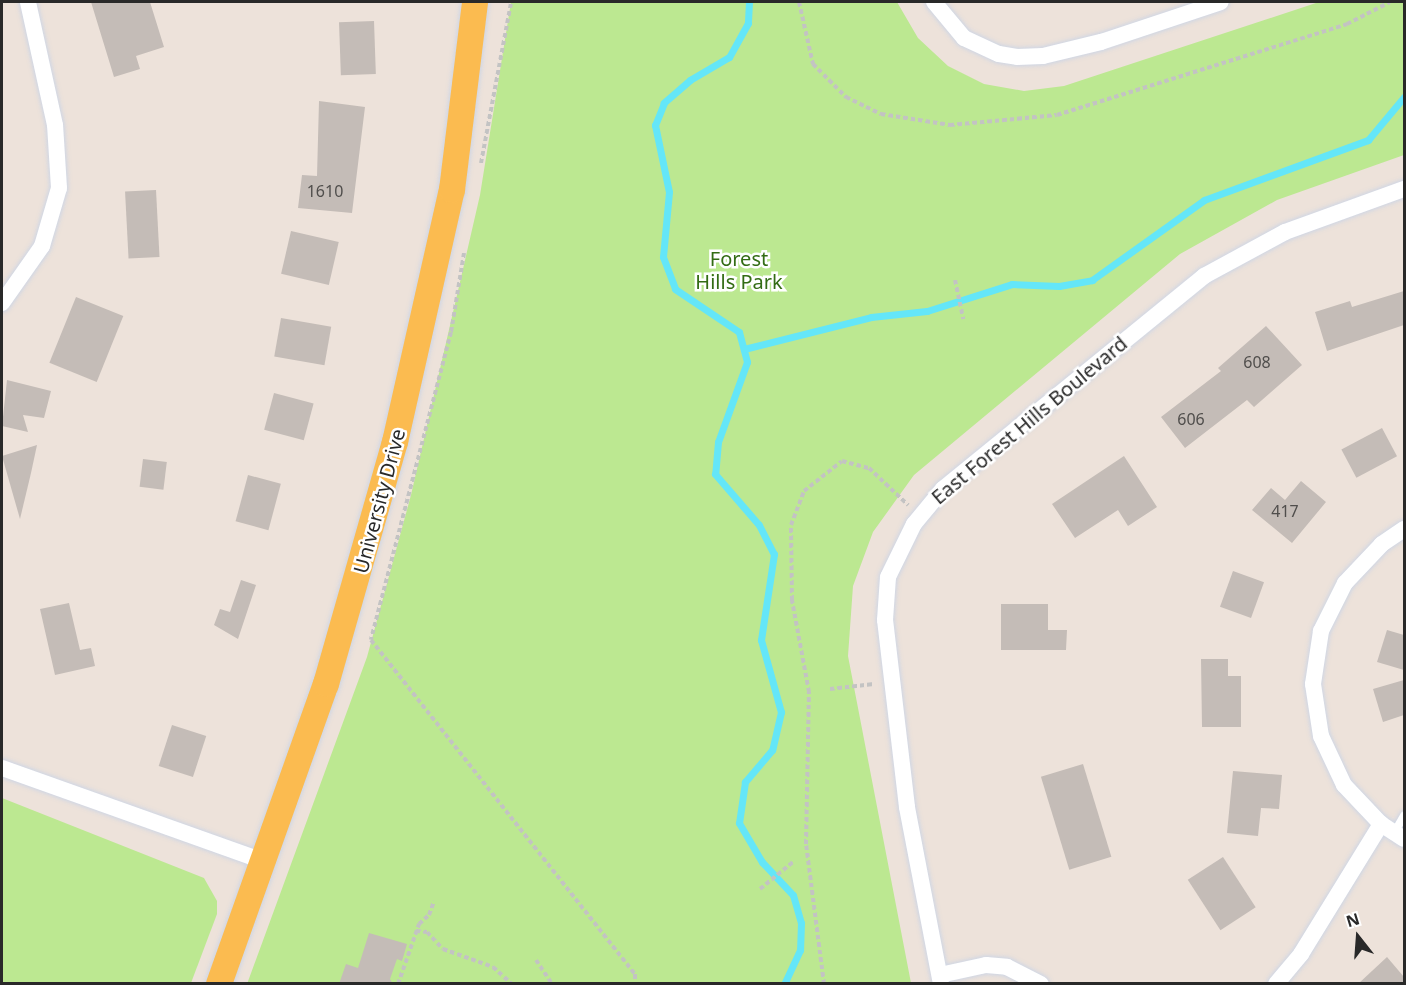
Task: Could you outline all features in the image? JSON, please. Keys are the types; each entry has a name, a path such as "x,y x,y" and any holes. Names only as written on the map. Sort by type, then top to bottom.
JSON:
{"main road":[{"name":"University Drive","path":"219,984 262,861 297,773 352,602 402,412 452,190 475,2"}],"street":[{"path":"2,303 42,246 59,188 55,125 28,2"},
{"path":"934,2 964,38 999,54 1017,57 1043,56 1101,42 1221,2"},
{"name":"East Forest Hills Boulevard","path":"941,979 907,807 889,682 884,594 895,557 920,517 943,489 1204,276 1285,231 1404,189"},
{"path":"1276,984 1393,832 1361,806 1331,762 1315,710 1314,675 1321,631 1345,583 1382,544 1404,529"},
{"path":"2,768 262,861"},
{"path":"941,979 986,965 1007,967 1041,984"}],"lane":[{"path":"1393,832 1404,816"}],"path":[{"path":"480,168 511,2"},
{"path":"800,2 813,64 846,97 881,114 950,125 1057,115 1347,24 1390,2"},
{"path":"465,245 452,332 371,640 635,974 635,984"},
{"path":"955,280 963,319"},
{"path":"824,984 806,844 809,692 792,600 791,525 804,491 842,461 869,468 920,517"},
{"path":"830,689 889,682"},
{"path":"760,889 793,862"},
{"path":"398,984 416,931 434,900"},
{"path":"416,931 427,932 443,949 494,967 512,984"},
{"path":"536,960 552,984"}],"green space":[{"name":"Forest Hills Park","path":"511,2 897,2 918,38 948,66 984,84 1024,91 1064,86 1319,2 1404,2 1404,155 1277,200 1180,254 914,475 873,532 853,586 848,656 911,983 247,984 367,657 411,495 480,195"},
{"path":"2,798 204,878 217,901 217,914 191,983 2,983"}],"building":[{"path":"91,2 150,2 164,47 136,56 140,69 114,77"},
{"path":"374,21 376,74 341,75 339,22"},
{"path":"319,101 365,107 352,213 298,208 302,175 317,176"},
{"path":"156,190 160,257 129,259 125,192"},
{"path":"291,231 339,242 329,285 281,274"},
{"path":"1404,291 1404,325 1327,351 1315,312 1350,301 1352,307"},
{"path":"76,297 123,316 97,382 49,363"},
{"path":"281,318 331,327 324,365 274,356"},
{"path":"1266,326 1302,365 1254,407 1247,400 1185,448 1161,417 1221,371 1218,368"},
{"path":"7,380 51,391 44,418 23,415 28,432 2,426"},
{"path":"274,393 314,404 304,440 264,430"},
{"path":"1382,428 1397,456 1356,478 1341,450"},
{"path":"37,445 31,473 20,519 2,456"},
{"path":"1124,456 1157,507 1128,526 1118,510 1075,538 1052,504"},
{"path":"143,459 167,462 163,490 140,487"},
{"path":"248,475 281,484 268,530 236,521"},
{"path":"1301,481 1326,502 1292,543 1252,510 1271,488 1285,500"},
{"path":"1233,571 1264,582 1251,618 1220,607"},
{"path":"241,580 256,585 238,639 214,625 220,609 230,612"},
{"path":"69,603 80,650 91,648 95,666 55,675 40,609"},
{"path":"1001,604 1048,604 1048,630 1067,630 1066,650 1001,650"},
{"path":"1387,630 1404,635 1404,670 1377,662"},
{"path":"1201,659 1228,659 1228,676 1241,676 1241,727 1202,727"},
{"path":"1404,680 1404,715 1383,722 1373,689"},
{"path":"172,725 206,736 193,777 159,766"},
{"path":"1083,764 1111,857 1069,870 1041,777"},
{"path":"1233,771 1282,775 1279,809 1261,808 1258,836 1227,833"},
{"path":"1223,857 1256,907 1220,930 1188,880"},
{"path":"369,933 407,944 402,961 397,959 390,979 393,984 339,984 346,964 358,968"},
{"path":"1387,957 1404,977 1404,984 1358,984"}],"waterway":[{"path":"749,2 748,23 729,57 690,80 664,103 655,125 669,192 663,257 675,289 739,332 747,362 718,442 715,474 759,525 774,554 761,640 781,712 772,750 745,782 739,823 762,862 793,895 801,923 800,950 784,984"},
{"path":"744,349 871,317 927,311 1012,284 1059,286 1092,280 1204,200 1368,140 1404,97"}]}
